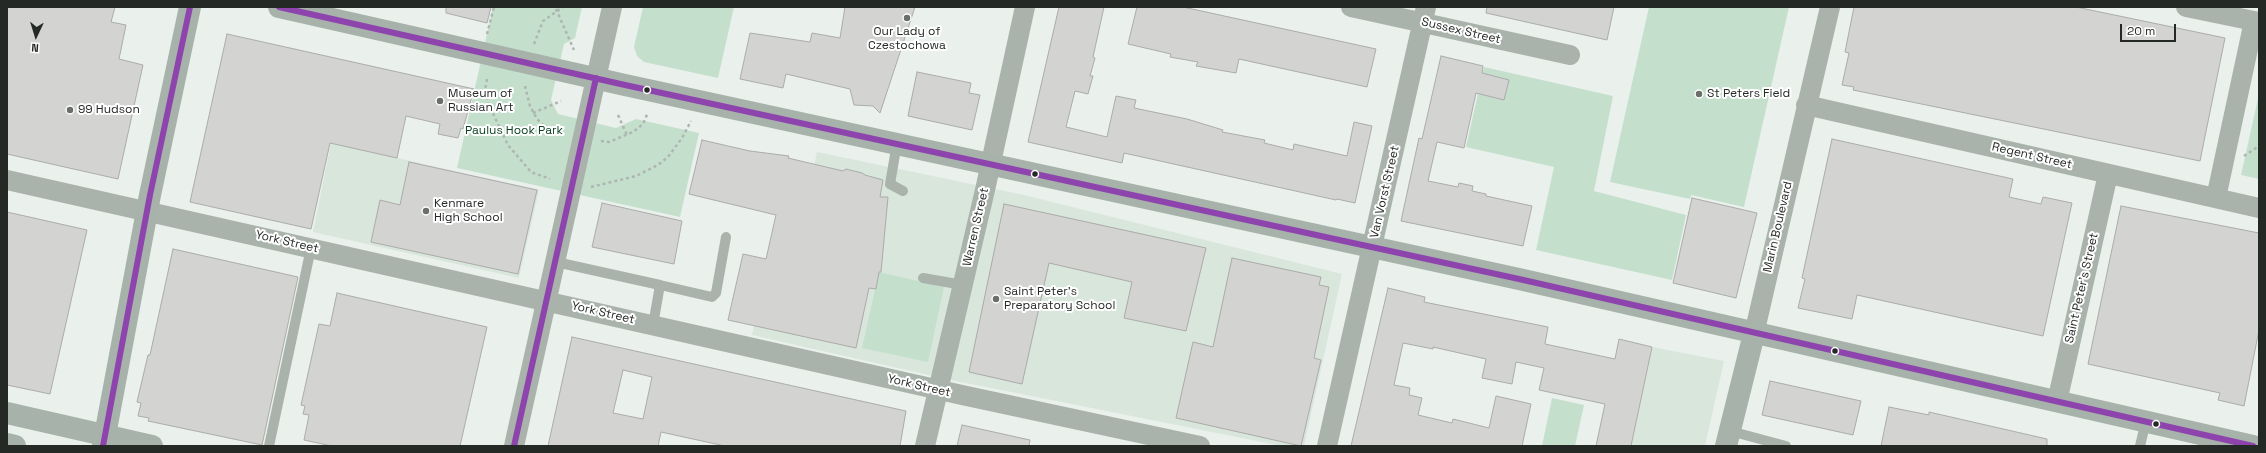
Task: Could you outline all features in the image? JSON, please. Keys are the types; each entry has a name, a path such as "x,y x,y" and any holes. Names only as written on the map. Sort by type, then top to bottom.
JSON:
{"street":[{"path":"104,440 147,211 190,7"},
{"path":"279,7 596,78 1373,247 2253,446"},
{"path":"514,446 612,7"},
{"name":"Warren Street","path":"925,446 963,285 1025,7"},
{"name":"Sussex Street","path":"1351,7 1425,15 1570,55"},
{"name":"Marin Boulevard","path":"1728,438 1754,334 1830,7"},
{"path":"2186,7 2256,22 2216,198"},
{"name":"Van Vorst Street","path":"1327,446 1425,15"},
{"name":"Regent Street","path":"1806,105 2259,208"},
{"name":"Saint Peter's Street","path":"2057,402 2108,174"},
{"name":"York Street","path":"7,180 547,300 938,390 1200,446"},
{"path":"7,413 104,440 152,446"},
{"path":"7,444 15,446"}],"lane":[{"path":"897,143 890,184 903,191"},
{"path":"556,262 712,297 716,293 726,237"},
{"path":"268,446 311,248"},
{"path":"923,278 963,285"},
{"path":"654,325 660,285"},
{"path":"2140,446 2146,421"},
{"path":"1728,438 1786,446"}],"path":[{"path":"487,36 494,7"},
{"path":"534,46 543,21 556,9 563,7"},
{"path":"556,9 574,50"},
{"path":"487,79 485,90 488,103 508,145 532,172 550,179"},
{"path":"525,86 533,113 543,125 560,134"},
{"path":"533,113 561,100"},
{"path":"601,141 609,142 627,135 643,124 648,112"},
{"path":"618,115 627,135"},
{"path":"591,187 636,176 658,164 668,157 682,138 691,121"},
{"path":"2238,160 2259,146"}],"shaded area":[{"name":"Kenmare High School","path":"331,143 539,190 519,278 313,232"},
{"path":"817,152 1024,195 1342,274 1304,446 1282,446 946,379 752,335 772,241 805,211"},
{"path":"1652,347 1724,361 1705,446 1596,446 1598,435 1632,442"}],"green space":[{"name":"Paulus Hook Park","path":"493,7 582,7 575,38 564,44 551,100 558,114 616,128 636,119 699,133 680,217 457,168"},
{"path":"643,7 734,7 718,78 644,62 637,56 634,47"},
{"name":"St Peters Field","path":"1649,7 1789,7 1744,207 1691,195 1690,199 1610,182"},
{"path":"1484,67 1613,96 1594,191 1686,215 1672,280 1536,250 1554,167 1466,147"},
{"path":"2259,94 2259,179 2241,175"},
{"path":"879,272 944,287 928,362 862,348"},
{"path":"1552,398 1584,405 1575,446 1542,446"}],"building":[{"name":"99 Hudson","path":"7,7 115,7 111,22 126,25 119,59 143,65 118,179 7,154"},
{"path":"446,7 491,7 487,23 446,13"},
{"path":"845,7 915,7 880,113 873,106 854,105 850,89 786,74 783,88 740,79 750,33 810,42 812,33 840,38"},
{"path":"1059,7 1104,7 1093,57 1095,58 1090,76 1093,76 1088,94 1075,91 1066,127 1107,137 1116,96 1136,100 1134,108 1187,119 1223,130 1222,132 1265,140 1264,143 1293,150 1294,144 1347,156 1354,122 1372,126 1355,203 1124,153 1122,163 1028,142"},
{"path":"1137,7 1183,7 1376,49 1367,87 1239,59 1236,73 1196,66 1198,62 1170,57 1171,54 1128,44"},
{"path":"1487,7 1614,7 1607,40 1486,13"},
{"path":"1854,7 2076,7 2225,38 2200,161 1853,90 1854,87 1842,85 1849,53 1845,52"},
{"path":"227,34 474,89 463,129 461,128 458,138 438,134 440,124 406,116 397,158 330,143 311,229 190,202"},
{"path":"1441,56 1483,66 1482,73 1509,80 1504,100 1476,93 1464,148 1437,142 1428,181 1458,187 1459,183 1473,186 1472,191 1486,194 1486,196 1532,206 1523,246 1401,221 1419,138 1422,139"},
{"path":"917,72 971,83 969,93 980,95 972,130 908,116"},
{"path":"1832,139 2013,179 2009,197 2041,204 2043,197 2072,203 2043,336 1857,295 1852,319 1798,308 1805,279 1802,278"},
{"path":"702,140 750,151 789,156 788,158 843,171 846,169 883,180 880,197 888,197 881,272 879,272 876,289 869,288 856,348 728,320 743,254 766,259 776,215 689,194"},
{"name":"Kenmare High School","path":"409,162 537,190 518,274 371,242 380,200 400,205"},
{"path":"1692,198 1757,213 1736,298 1673,283"},
{"path":"602,203 682,221 674,264 592,247"},
{"path":"1004,204 1206,248 1186,331 1124,318 1132,282 1049,263 1022,384 969,372"},
{"path":"2121,206 2259,233 2259,330 2244,406 2218,400 2220,393 2088,364"},
{"path":"7,212 87,230 50,394 7,385"},
{"path":"173,249 298,277 262,445 148,421 149,418 138,416 141,403 137,402 148,355 150,355"},
{"path":"1232,258 1321,277 1319,285 1329,287 1314,358 1321,360 1301,446 1176,418 1193,342 1213,347"},
{"path":"1388,288 1425,297 1424,302 1548,327 1545,344 1615,359 1619,339 1652,347 1631,446 1596,446 1605,404 1539,390 1544,368 1516,362 1512,384 1482,378 1486,359 1433,347 1433,349 1403,343 1394,385 1410,388 1409,395 1422,398 1418,415 1452,423 1453,419 1489,428 1496,396 1531,404 1522,446 1351,446"},
{"path":"337,293 487,327 460,446 332,446 304,440 309,415 303,414 305,406 301,405 319,324 330,326"},
{"path":"572,337 906,411 900,446 725,446 661,432 658,446 548,446","holes":["623,370 652,377 643,419 613,413"]},
{"path":"1770,381 1861,401 1853,435 1762,415"},
{"path":"1889,407 1929,415 1929,412 2047,439 2047,446 1881,446"},
{"path":"962,425 1030,440 1029,446 957,446"}],"transit line":[{"path":"103,446 150,195 190,7"},
{"path":"279,7 625,85 1519,279 2253,446"},
{"path":"514,446 596,78"}],"place":[{"name":"Our Lady of Czestochowa","path":"907,18"},
{"name":"St Peters Field","path":"1699,94"},
{"name":"Museum of Russian Art","path":"440,101"},
{"name":"99 Hudson","path":"70,110"},
{"name":"Kenmare High School","path":"426,211"},
{"name":"Saint Peter's Preparatory School","path":"996,299"}]}
